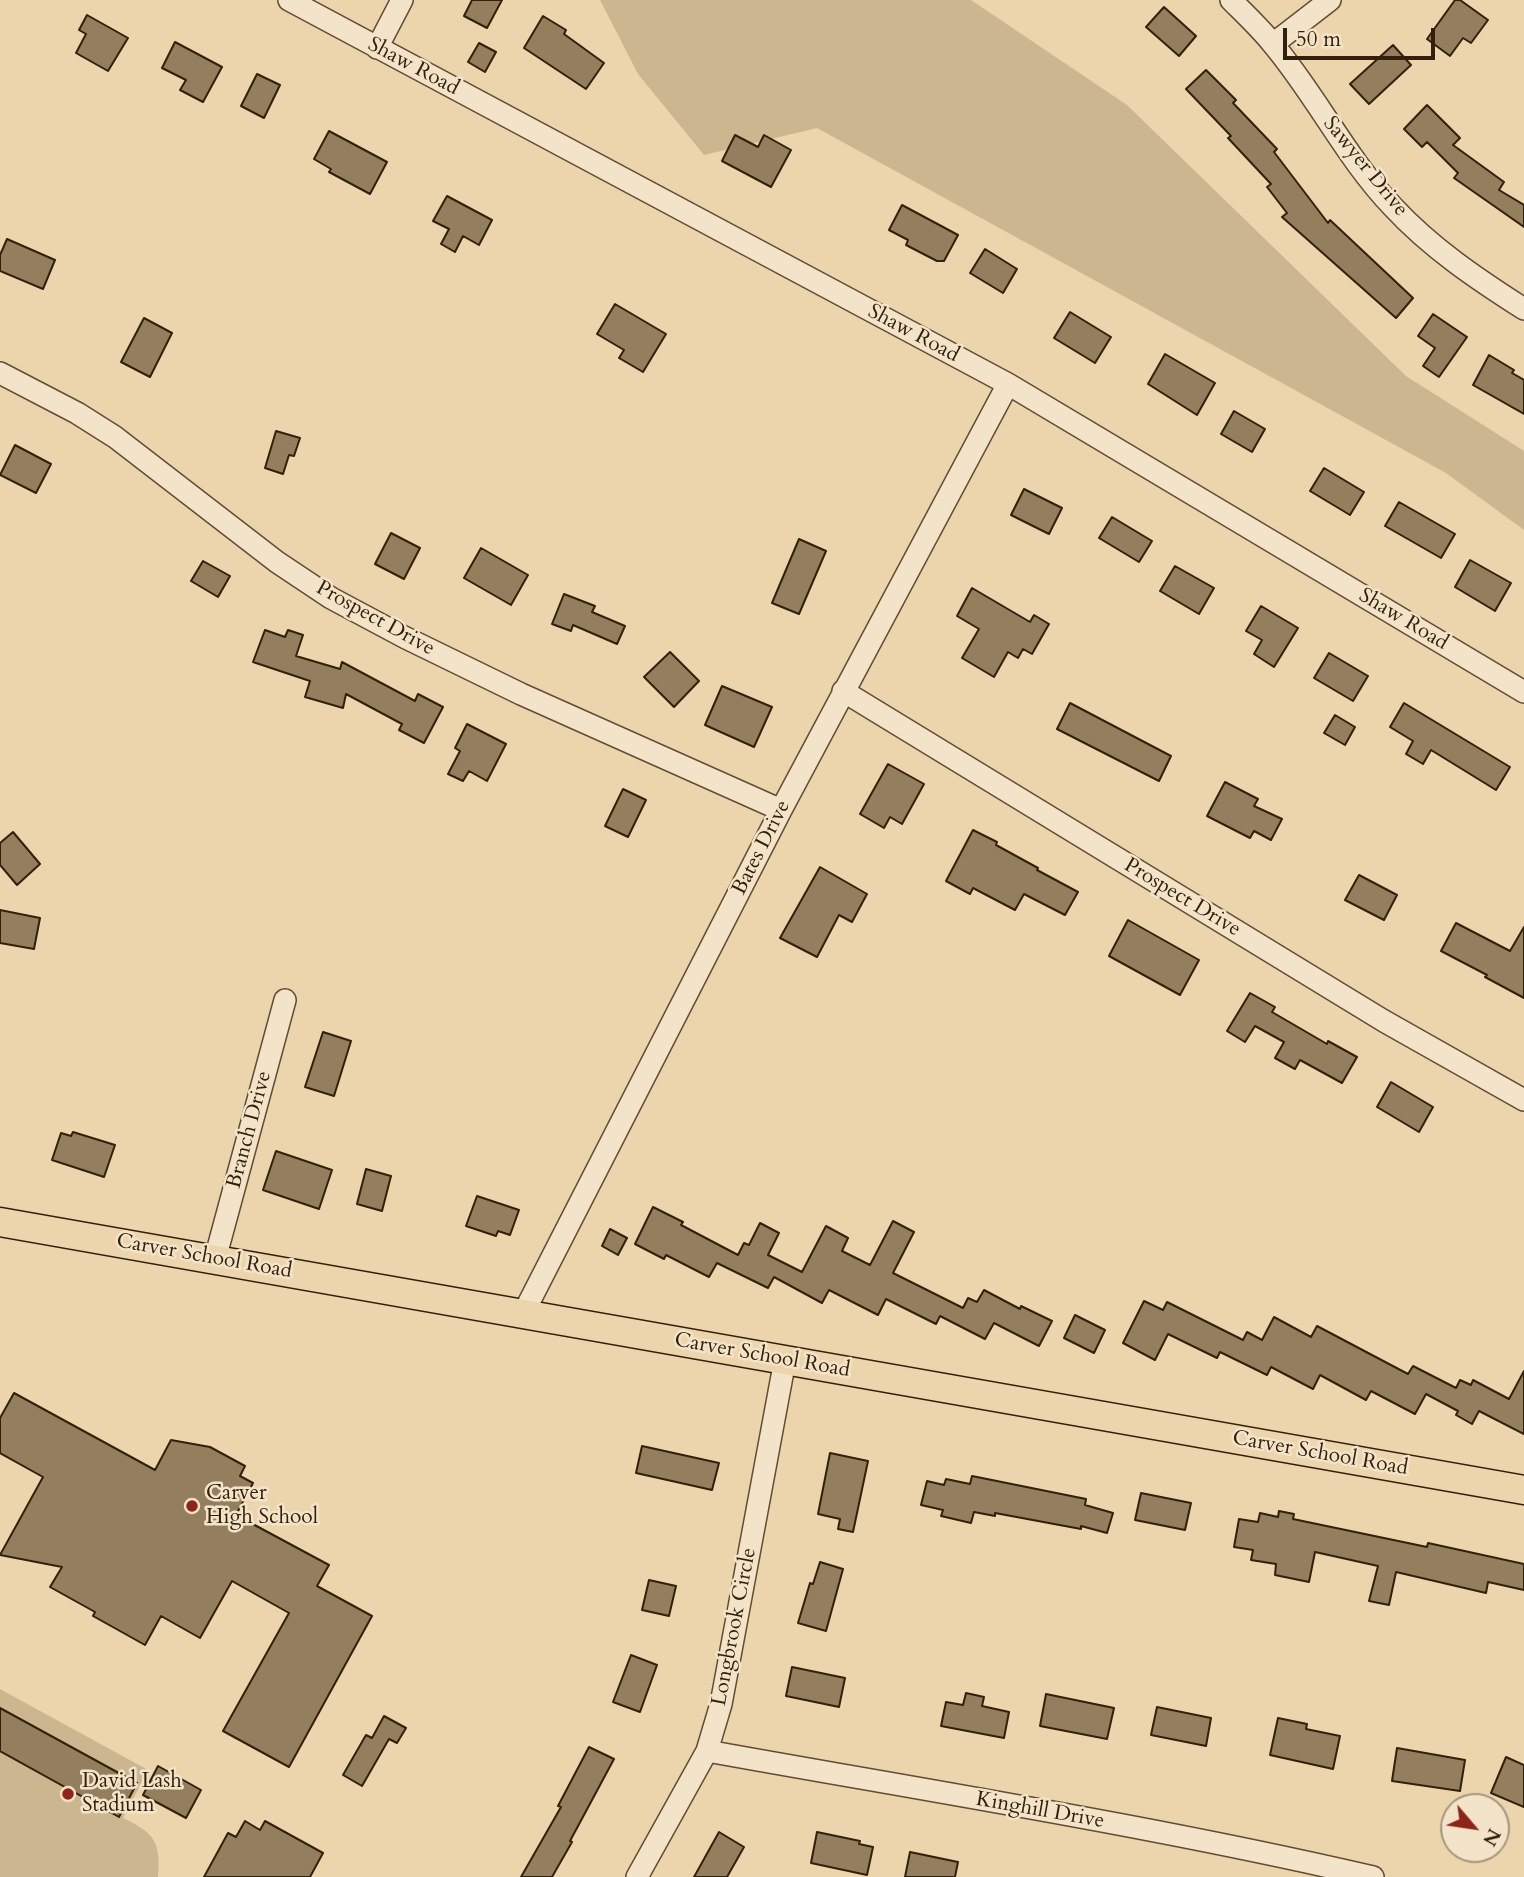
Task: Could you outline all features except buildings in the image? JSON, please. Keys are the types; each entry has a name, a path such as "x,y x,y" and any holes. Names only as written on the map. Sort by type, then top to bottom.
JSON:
{"main road":[{"name":"Carver School Road","path":"0,1222 1524,1490"}],"street":[{"name":"Shaw Road","path":"289,0 1008,384 1524,692"},
{"path":"377,48 402,0"},
{"name":"Sawyer Drive","path":"1231,0 1273,44 1357,164 1392,207 1426,239 1477,279 1524,309"},
{"path":"1273,44 1330,0"},
{"name":"Prospect Drive","path":"0,373 77,413 116,437 277,562 331,598 404,638 521,694 758,797 781,810"},
{"name":"Bates Drive","path":"523,1314 843,691 1008,384"},
{"name":"Prospect Drive","path":"843,691 1384,1021 1524,1100"},
{"name":"Branch Drive","path":"215,1259 285,1000"},
{"name":"Longbrook Circle","path":"637,1877 707,1751 722,1704 785,1360"},
{"name":"Kinghill Drive","path":"707,1751 1177,1835 1373,1877"}],"shaded area":[{"path":"600,0 971,0 1127,105 1406,376 1524,451 1524,530 1446,473 817,128 704,155 638,74"},
{"name":"David Lash Stadium","path":"0,1689 148,1770 123,1818 142,1828 153,1840 158,1855 158,1877 0,1877"}],"place":[{"name":"Carver High School","path":"192,1506"},
{"name":"David Lash Stadium","path":"68,1794"}]}
